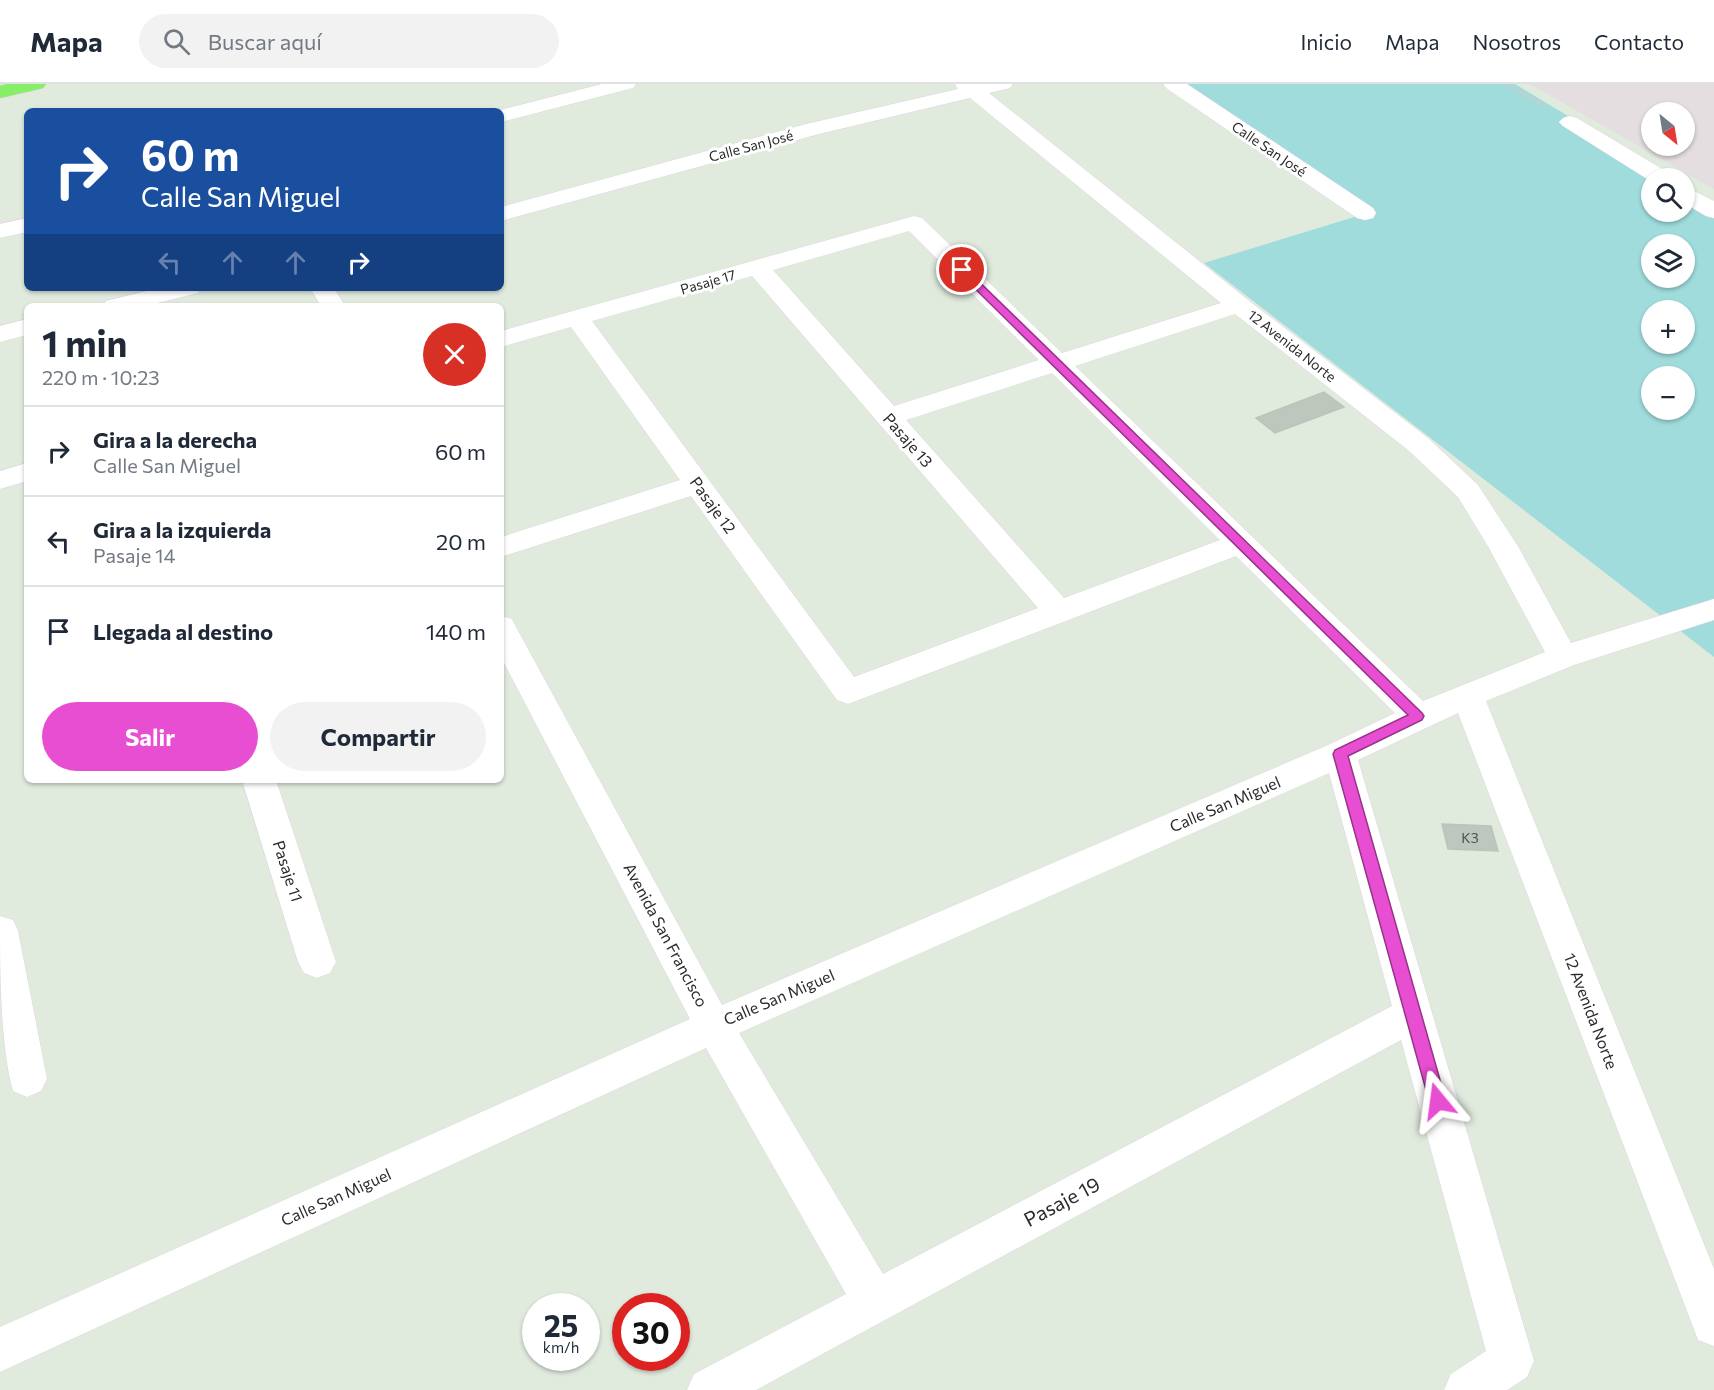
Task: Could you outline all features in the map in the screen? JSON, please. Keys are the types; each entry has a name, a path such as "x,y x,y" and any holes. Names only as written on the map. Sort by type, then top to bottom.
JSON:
{"highway":[{"path":"0,92 36,84"}],"street":[{"path":"504,115 626,84"},
{"name":"Calle San José","path":"504,213 969,88 1003,84"},
{"name":"Calle San José","path":"1173,84 1365,213"},
{"name":"12 Avenida Norte","path":"969,88 1239,305 1418,444 1468,491 1504,548 1563,657"},
{"path":"1570,122 1645,168"},
{"path":"1695,200 1714,211"},
{"name":"Pasaje 17","path":"504,338 914,224 1057,363"},
{"path":"0,231 24,226"},
{"name":"Pasaje 13","path":"758,268 1059,612"},
{"path":"127,303 177,291"},
{"path":"888,417 1239,305"},
{"name":"Pasaje 12","path":"577,318 848,692 1059,612"},
{"path":"0,334 24,328"},
{"path":"1057,363 1418,716"},
{"path":"0,480 24,473"},
{"path":"504,546 698,484"},
{"path":"1059,612 1241,543"},
{"name":"Calle San Miguel","path":"0,1350 714,1026 1340,754 1418,716 1563,657 1714,609"},
{"name":"Avenida San Francisco","path":"504,633 714,1026 875,1302"},
{"name":"12 Avenida Norte","path":"1468,697 1714,1324"},
{"path":"1340,754 1511,1361 1467,1390"},
{"name":"Pasaje 11","path":"260,783 317,962"},
{"path":"0,931 27,1078"},
{"name":"Pasaje 19","path":"710,1390 1413,1014"}],"path":[{"path":"1506,84 1570,122"}],"shaded area":[{"path":"1173,84 1515,84 1654,168 1641,168 1641,222 1695,222 1695,193 1714,204 1714,657 1204,263 1364,214"},
{"path":"1530,84 1714,84 1714,189 1695,178 1695,168 1677,168 1656,156 1695,156 1695,102 1641,102 1641,147"}],"building":[{"path":"1324,392 1344,407 1275,433 1256,418"},
{"path":"1442,824 1491,826 1498,851 1448,849"}],"route":[{"path":"962,270 1418,716 1340,754 1438,1101"}]}
